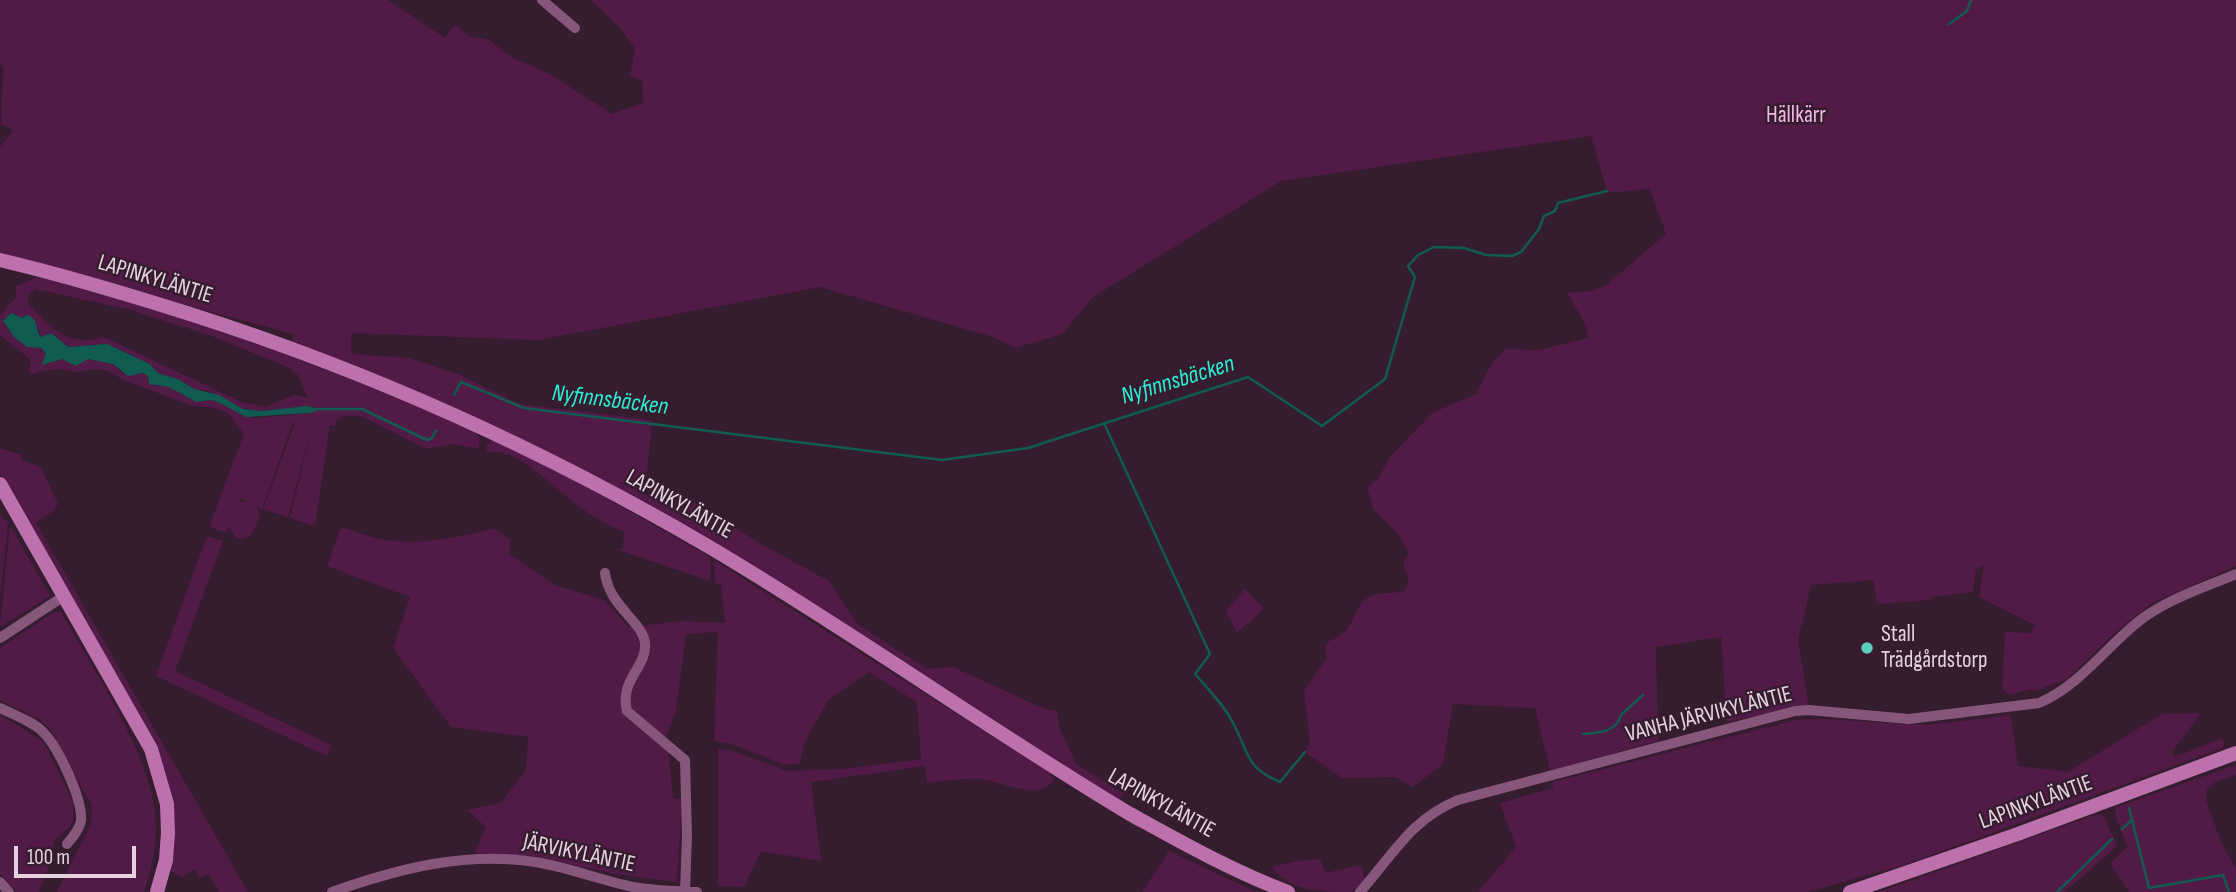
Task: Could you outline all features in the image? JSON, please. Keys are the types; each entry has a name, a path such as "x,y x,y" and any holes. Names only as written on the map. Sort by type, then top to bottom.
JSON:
{"main road":[{"name":"LAPINKYLÄNTIE","path":"0,260 120,292 266,340 393,388 500,435 712,549 1130,814 1192,849 1287,892"},
{"path":"0,484 151,749 165,792 168,824 166,860 158,892"},
{"name":"LAPINKYLÄNTIE","path":"1850,892 2002,840 2236,753"}],"street":[{"path":"542,0 575,27"},
{"path":"605,573 606,588 619,608 641,631 645,643 643,654 626,691 627,712 685,760 685,892"},
{"name":"VANHA JÄRVIKYLÄNTIE","path":"1360,892 1402,840 1426,817 1458,800 1795,711 1909,719 2039,703 2074,683 2106,649 2143,619 2179,598 2236,574"},
{"path":"0,638 64,596"},
{"path":"0,708 39,729 55,750 77,795 81,813 79,828 67,844"},
{"name":"JÄRVIKYLÄNTIE","path":"332,892 410,868 456,861 505,858 559,867 634,887 697,892"},
{"path":"0,882 9,892"}],"green space":[{"name":"Hällkärr","path":"0,0 388,0 445,38 455,25 469,36 489,40 513,58 550,74 612,114 643,103 642,80 630,76 635,48 620,28 591,0 2236,0 2236,566 2152,603 2119,629 2067,679 2035,691 2031,689 2009,695 2002,688 2005,632 2031,633 2035,625 1979,597 1984,566 1976,569 1973,592 1931,597 1931,600 1877,604 1873,580 1811,585 1798,640 1809,708 1794,708 1727,722 1721,637 1656,647 1658,741 1550,771 1535,708 1453,704 1443,764 1413,787 1396,777 1342,778 1305,752 1310,742 1304,691 1327,658 1325,648 1329,641 1345,631 1363,601 1377,594 1403,592 1409,581 1403,563 1409,555 1400,536 1373,509 1367,487 1378,479 1390,457 1432,413 1476,394 1491,365 1505,349 1539,350 1588,338 1585,323 1567,293 1592,291 1606,285 1666,234 1650,189 1607,191 1591,136 1281,181 1093,297 1062,334 1015,348 993,337 820,287 538,340 351,333 351,354 409,358 460,375 519,404 652,420 645,495 686,497 759,543 829,581 857,624 927,669 953,667 1047,710 1057,710 1059,727 1076,764 1124,794 1119,800 737,556 634,497 538,447 441,402 292,341 293,334 0,255 0,147 13,130 1,124 3,66 0,65"},
{"path":"37,277 53,280 244,339 475,431 480,439 478,449 453,444 427,449 361,416 343,416 336,421 336,426 330,425 315,526 290,518 313,423 288,517 263,509 295,423 293,422 262,509 240,498 239,502 244,501 257,507 260,514 250,536 236,538 229,527 226,533 209,527 244,434 228,413 210,407 193,406 123,380 109,371 97,369 76,372 61,369 31,375 31,360 0,335 0,315 17,296 15,287","holes":["36,289 131,310 212,336 290,368 298,375 308,398 295,395 265,407 241,402 104,337 91,340 70,338 53,328 28,304 29,294","11,313 35,320 41,337 55,335 68,347 107,344 150,364 158,373 178,379 194,389 209,391 243,409 262,411 316,406 310,413 254,418 211,400 196,402 169,387 149,384 148,376 143,373 123,374 113,364 88,359 75,363 62,359 44,365 46,354 41,349 18,338 7,329 3,321"]},
{"path":"490,441 550,468 710,557 710,581 619,550 623,548 624,532 588,512 523,462 499,452 487,452"},
{"path":"0,448 21,455 21,460 41,467 58,504 36,523 248,892 219,892 209,874 199,878 195,869 182,877 169,870 155,743 0,474"},
{"path":"0,514 8,523 0,600"},
{"path":"10,525 50,596 0,627"},
{"path":"341,527 384,540 411,542 453,538 494,528 511,540 509,554 555,585 604,600 629,627 682,621 725,623 721,585 715,583 714,560 1050,773 1054,780 1047,787 1038,790 977,779 927,782 925,766 811,782 821,861 761,851 744,887 718,886 718,749 729,750 787,771 843,769 921,759 917,702 869,672 829,699 805,741 800,763 785,765 735,745 714,741 718,632 686,634 676,711 667,734 673,798 682,800 677,882 615,874 535,856 475,853 486,827 467,810 501,803 526,770 528,737 451,727 393,648 410,597 327,566"},
{"path":"207,536 223,541 175,671 331,745 327,756 156,676"},
{"path":"1245,589 1263,608 1237,632 1226,611"},
{"path":"54,612 61,612 106,689 146,774 156,828 153,860 144,892 57,892 91,824 92,803 51,730 40,720 0,700 0,648"},
{"path":"2201,713 2172,752 2174,757 2223,738 2224,746 2220,749 1907,864 1808,892 1478,892 1516,847 1500,803 1553,788 1552,782 1796,720 1927,725 2011,715 2018,766 2068,772 2162,714"},
{"path":"0,715 43,741 73,802 73,821 70,827 54,840 53,856 39,892 17,892 0,874"},
{"path":"2236,765 2236,775 2215,782 2207,789 2206,800 2221,842 2236,868 2236,892 2129,892 2110,864 2127,847 2115,814 2116,807"},
{"path":"2097,814 2104,816 2117,846 2065,892 1879,892"},
{"path":"1169,851 1254,891 1254,892 1142,892"},
{"path":"1320,859 1325,873 1361,865 1365,880 1351,892 1318,891 1288,881 1272,867"}],"shaded area":[{"path":"11,313 22,318 31,316 41,337 51,333 68,347 107,344 150,364 158,373 178,379 194,389 219,395 243,409 262,411 307,406 322,409 310,413 246,417 220,403 211,400 196,402 169,387 149,384 148,376 143,373 128,376 113,364 88,359 76,366 62,359 42,365 46,354 41,348 27,347 14,337 3,321"}],"waterway":[{"path":"1949,24 1967,11 1971,0"},
{"name":"Nyfinnsbäcken","path":"454,395 461,382 524,408 942,460 1028,448 1248,377 1322,426 1385,379 1415,277 1408,266 1418,255 1434,247 1464,248 1486,255 1512,256 1521,252 1539,229 1544,216 1555,211 1558,203 1607,191"},
{"name":"Nyfinnsbäcken","path":"320,409 362,409 427,440 432,438 436,430"},
{"name":"Nyfinnsbäcken","path":"1104,423 1210,654 1195,674 1225,710 1249,758 1260,771 1280,782 1305,752"},
{"path":"1583,734 1611,728 1643,695"},
{"path":"2129,808 2149,888 2223,875 2229,892"},
{"path":"2122,829 2132,820"},
{"path":"2057,892 2112,839"}],"place":[{"name":"Stall Trädgårdstorp","path":"1867,648"}]}
